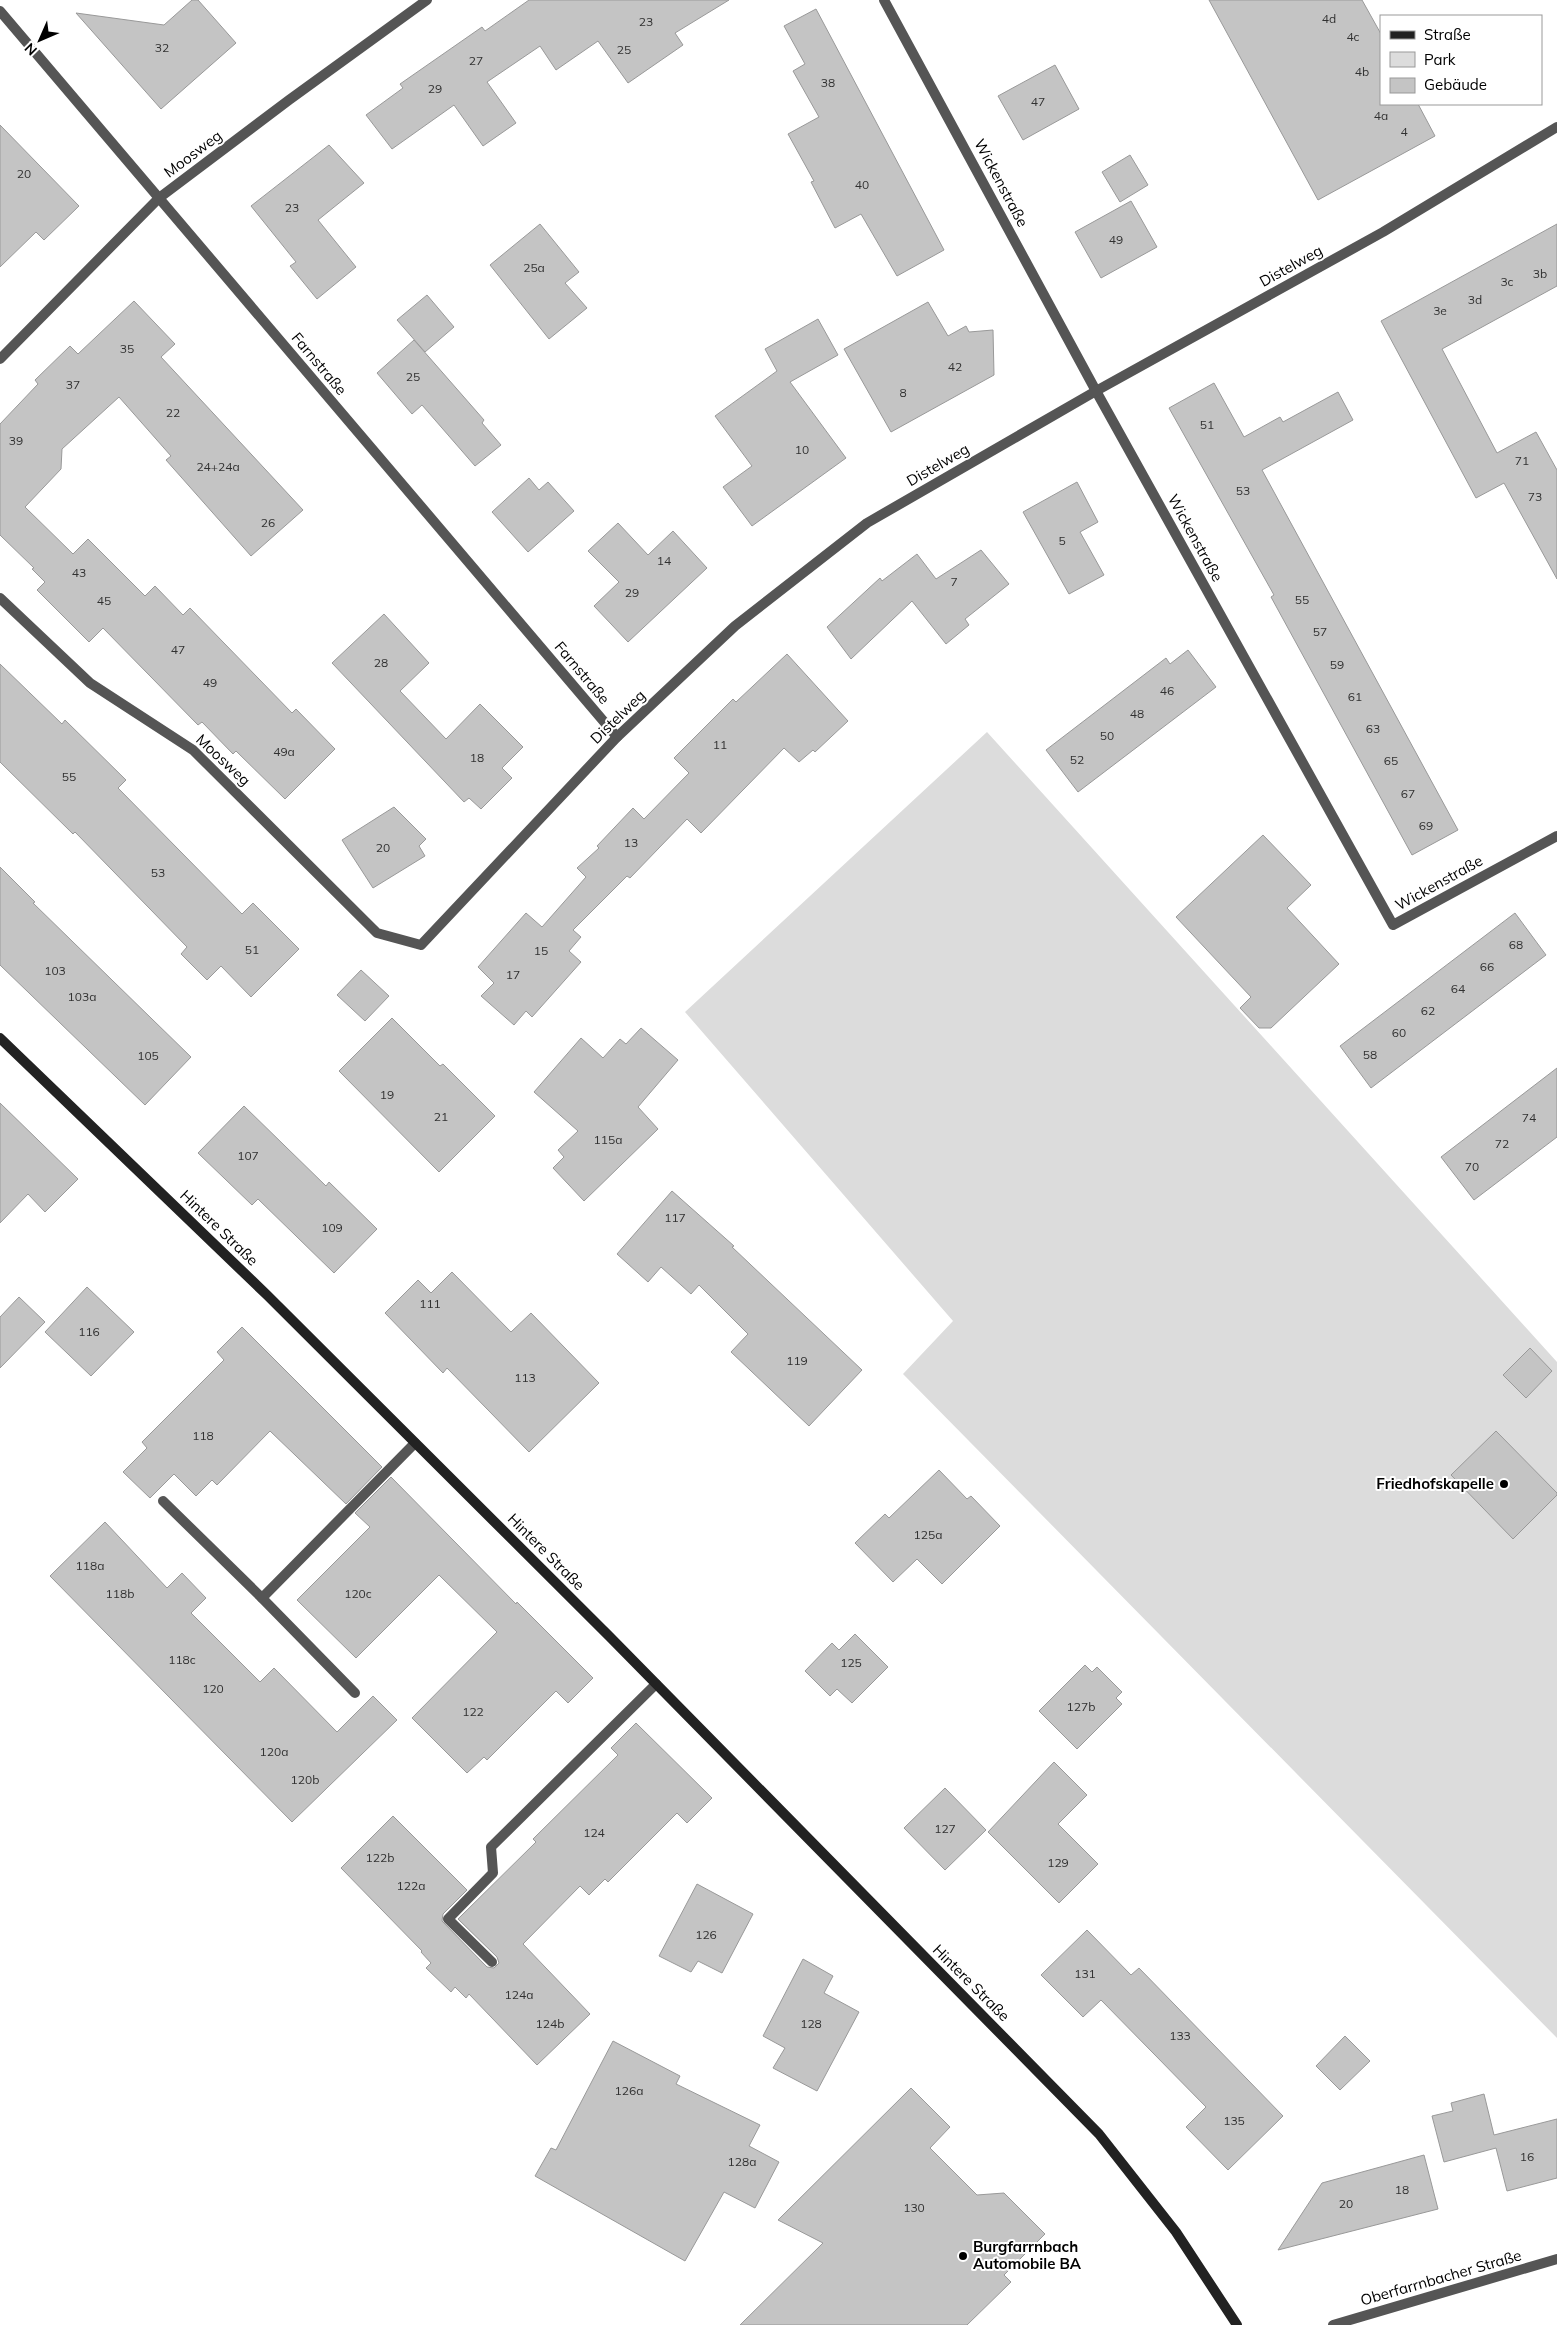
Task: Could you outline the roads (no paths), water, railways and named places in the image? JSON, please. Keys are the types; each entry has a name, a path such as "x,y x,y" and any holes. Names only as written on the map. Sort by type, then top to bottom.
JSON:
{"street":[{"name":"Moosweg","path":"0,359 159,198 289,100 427,0"},
{"name":"Wickenstraße","path":"884,0 1096,391 1392,925 1557,836"},
{"name":"Farnstraße","path":"0,10 617,737"},
{"name":"Distelweg","path":"421,945 617,737 735,626 867,523 1096,391 1383,232 1557,127"},
{"name":"Moosweg","path":"0,598 90,683 193,750 377,933 421,945"},
{"name":"Hintere Straße","path":"0,1038 267,1295 656,1684 1099,2134 1176,2232 1237,2325"},
{"path":"262,1598 415,1443"},
{"path":"163,1501 355,1693"},
{"path":"492,1962 448,1919 493,1873 491,1848 656,1684"},
{"name":"Oberfarrnbacher Straße","path":"1333,2325 1557,2259"}],"place":[{"name":"Friedhofskapelle","path":"1504,1484"},
{"name":"Burgfarrnbach Automobile BA","path":"963,2256"}]}
